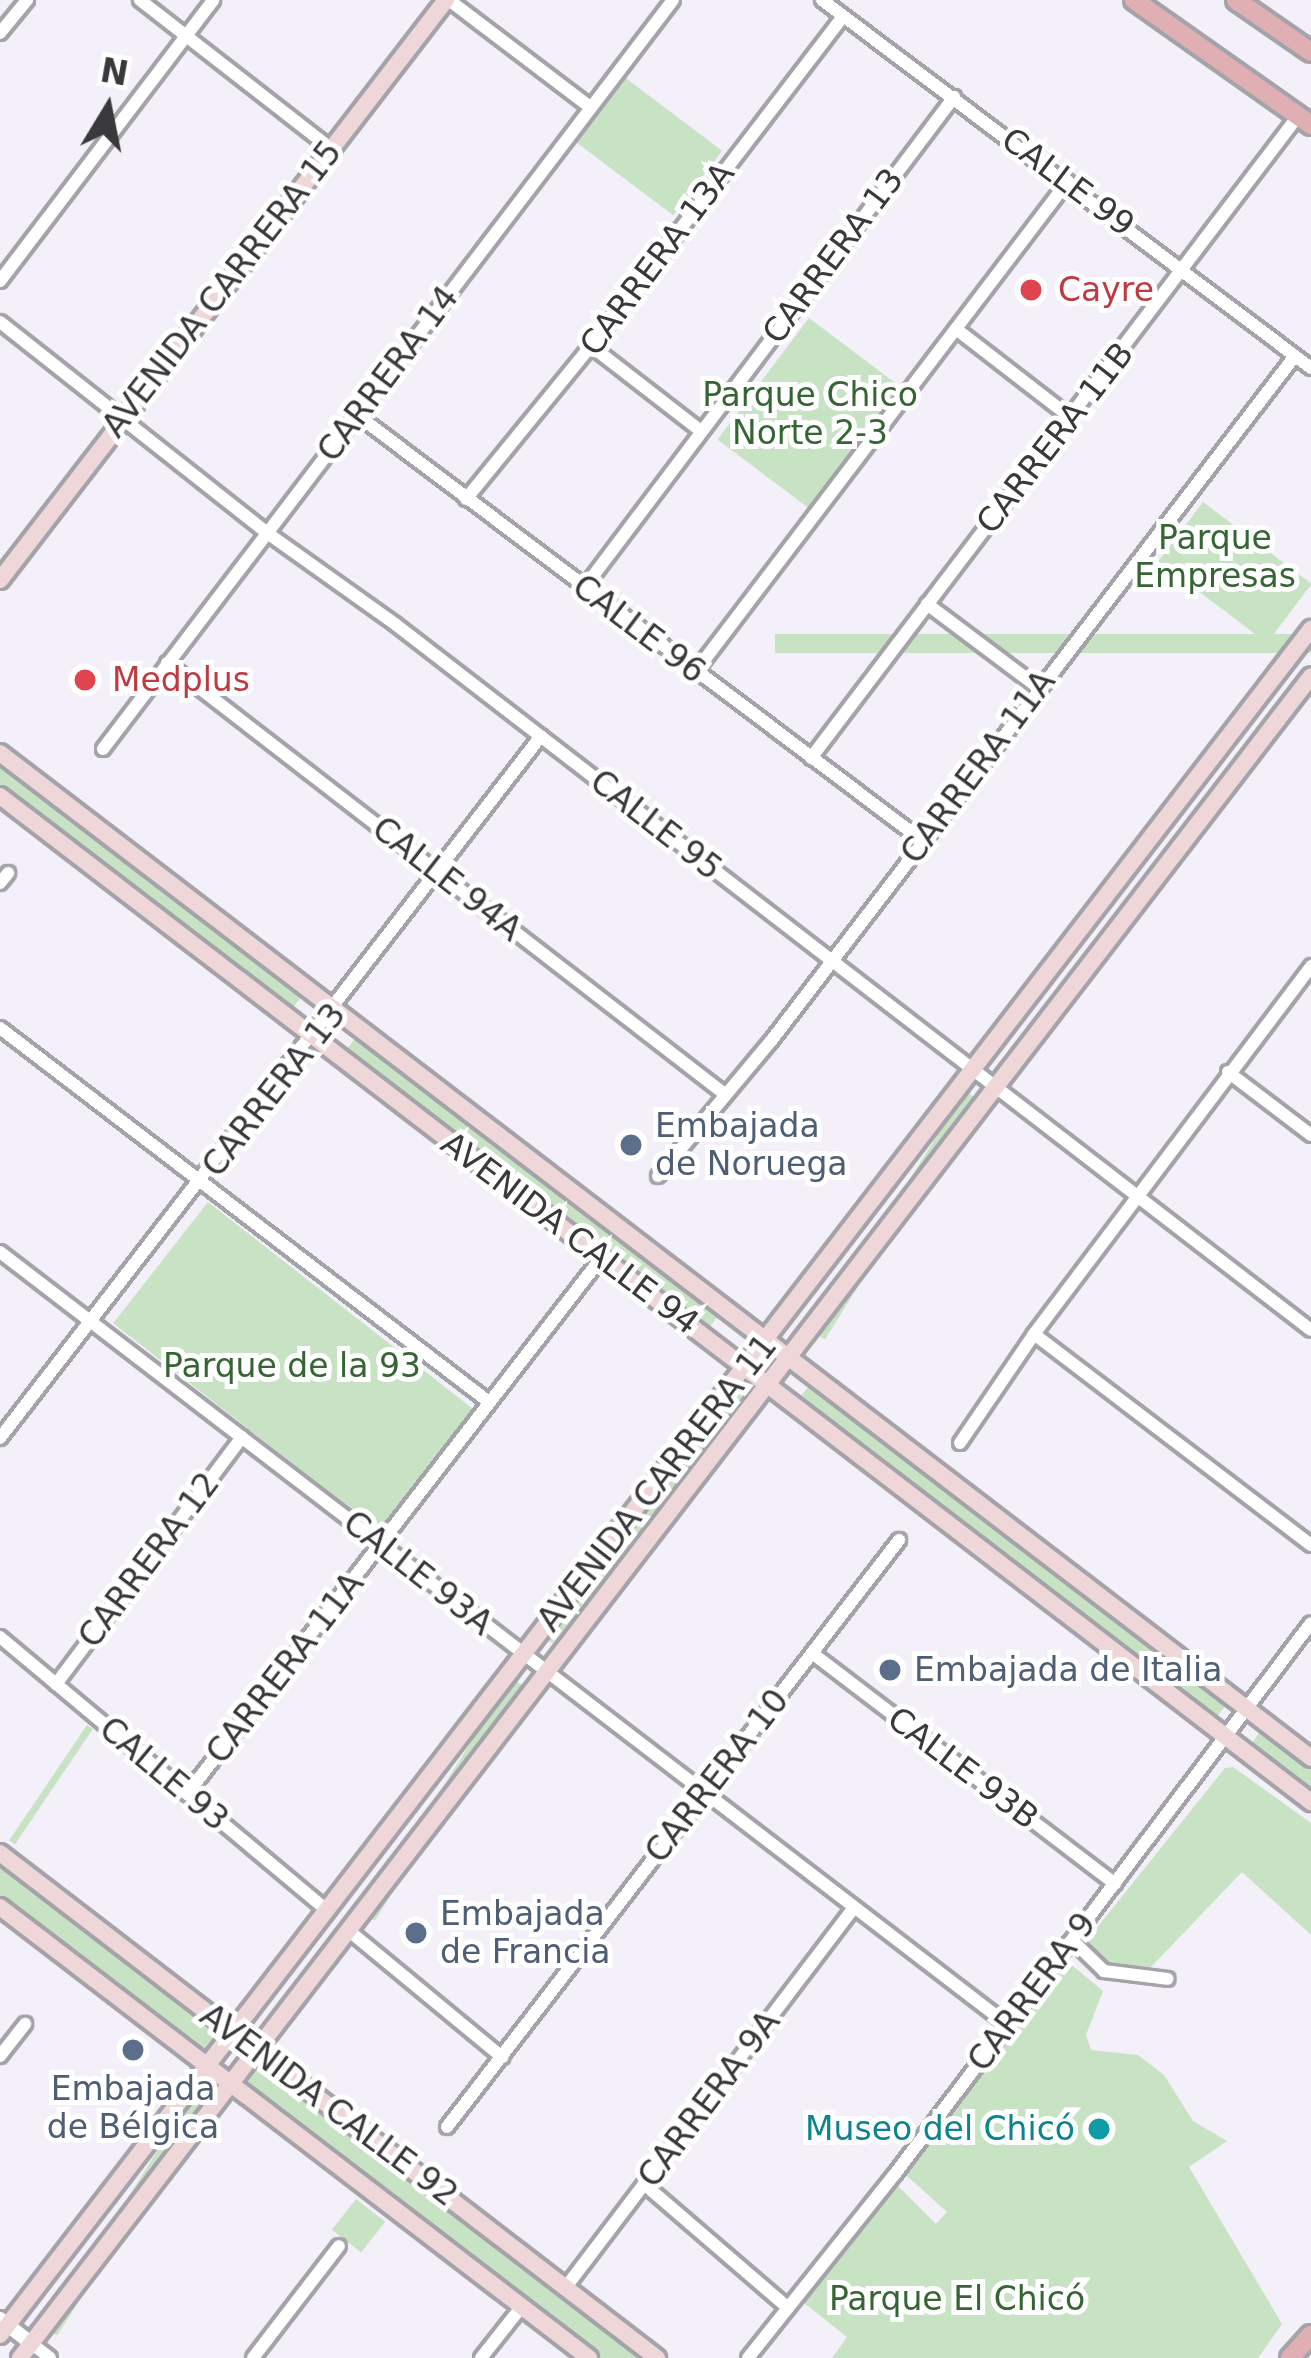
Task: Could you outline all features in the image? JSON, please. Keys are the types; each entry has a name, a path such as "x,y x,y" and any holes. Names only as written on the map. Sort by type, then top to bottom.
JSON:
{"main road":[{"name":"AVENIDA CARRERA 15","path":"0,580 447,0"},
{"path":"1236,0 1311,52"},
{"path":"1137,3 1305,121"},
{"name":"AVENIDA CARRERA 11","path":"2,2327 748,1369 1311,629"},
{"name":"AVENIDA CARRERA 11","path":"25,2351 1308,688"},
{"name":"AVENIDA CALLE 94","path":"0,753 1311,1758"},
{"name":"AVENIDA CALLE 94","path":"0,796 1311,1802"},
{"name":"AVENIDA CALLE 92","path":"0,1853 657,2358"},
{"name":"AVENIDA CALLE 92","path":"0,1907 590,2358"},
{"path":"1290,2358 1311,2336"}],"street":[{"path":"0,33 27,0"},
{"path":"140,0 330,148"},
{"path":"0,281 213,0"},
{"path":"447,0 590,107"},
{"name":"CARRERA 14","path":"103,749 673,0"},
{"name":"CALLE 99","path":"822,0 1311,368"},
{"name":"CARRERA 13A","path":"466,499 591,346 843,16"},
{"name":"CARRERA 13","path":"584,588 954,97"},
{"name":"CARRERA 11B","path":"811,758 1184,270 1305,121"},
{"path":"696,671 1068,181"},
{"name":"CALLE 95","path":"0,322 266,532 541,736 1311,1330"},
{"path":"956,329 1071,418"},
{"path":"591,346 701,431"},
{"name":"CARRERA 11A","path":"658,1176 726,1095 1295,356"},
{"name":"CALLE 96","path":"356,415 922,841"},
{"path":"927,604 1039,688"},
{"name":"CALLE 94A","path":"167,663 726,1095"},
{"name":"CARRERA 13","path":"0,1438 88,1319 204,1181 541,736"},
{"path":"960,1443 1034,1334 1311,967"},
{"path":"0,1028 490,1402"},
{"path":"1228,1072 1311,1135"},
{"name":"CALLE 93A","path":"0,1252 702,1796 1008,2025"},
{"name":"CARRERA 11A","path":"187,1794 602,1257"},
{"path":"1034,1334 1311,1545"},
{"name":"CARRERA 12","path":"56,1684 242,1437"},
{"name":"CARRERA 10","path":"447,2127 899,1540"},
{"name":"CARRERA 9","path":"748,2358 1008,2025 1311,1623"},
{"name":"CALLE 93","path":"0,1637 328,1912"},
{"name":"CALLE 93B","path":"812,1653 1115,1884"},
{"name":"CARRERA 9A","path":"566,2288 852,1910"},
{"path":"349,1930 502,2056"},
{"path":"1072,1940 1104,1970 1168,1978"},
{"path":"0,2056 25,2024"},
{"path":"644,2184 788,2308"},
{"path":"253,2358 340,2246"},
{"path":"481,2358 521,2306"},
{"path":"2,2327 25,2351 50,2358"}],"green space":[{"path":"623,76 722,151 673,215 574,141"},
{"name":"Parque Chico Norte 2-3","path":"809,318 902,388 810,509 718,439"},
{"name":"Parque Empresas","path":"1203,502 1311,583 1267,643 1158,561"},
{"path":"775,634 1311,634 1311,653 775,653"},
{"path":"0,762 301,997 285,1018 0,795"},
{"path":"357,1036 717,1317 704,1334 344,1053"},
{"path":"965,1091 976,1098 825,1340 814,1333"},
{"name":"Parque de la 93","path":"208,1202 473,1409 378,1530 113,1323"},
{"path":"812,1382 1226,1705 1213,1722 799,1399"},
{"path":"739,1387 748,1394 553,1644 544,1637"},
{"path":"511,1678 522,1685 375,1921 364,1914"},
{"path":"87,1725 93,1729 15,1844 9,1840"},
{"path":"1262,1729 1311,1767 1311,1790 1251,1744"},
{"path":"1233,1767 1311,1823 1311,1935 1242,1872 1151,1967 1108,1964 1087,1940 1225,1768"},
{"path":"0,1862 221,2029 198,2059 0,1910"},
{"name":"Parque El Chicó","path":"1068,1962 1103,1991 1086,2035 1091,2050 1138,2055 1164,2075 1193,2121 1227,2141 1189,2167 1282,2324 1258,2358 832,2358 847,2337 804,2303 893,2181 936,2224 947,2212 906,2175"},
{"path":"259,2063 647,2358 598,2358 243,2085"},
{"path":"201,2081 212,2088 57,2336 46,2329"},
{"path":"356,2199 385,2222 361,2253 332,2230"}],"place":[{"name":"Cayre","path":"1031,290"},
{"name":"Medplus","path":"85,680"},
{"name":"Embajada de Noruega","path":"631,1145"},
{"name":"Embajada de Italia","path":"890,1670"},
{"name":"Embajada de Francia","path":"416,1933"},
{"name":"Embajada de Bélgica","path":"133,2050"},
{"name":"Museo del Chicó","path":"1099,2129"}]}
